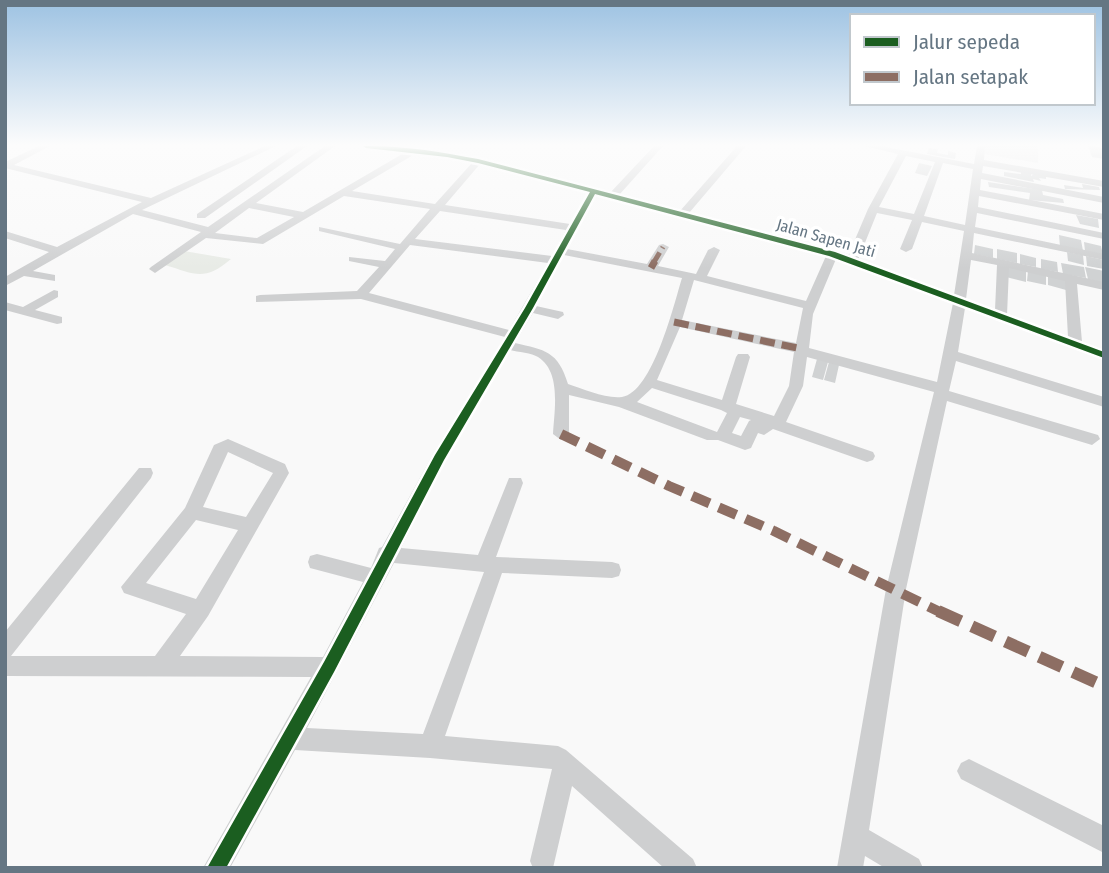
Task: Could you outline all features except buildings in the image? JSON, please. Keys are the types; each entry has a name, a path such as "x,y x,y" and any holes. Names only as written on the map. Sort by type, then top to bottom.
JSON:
{"street":[{"path":"94,187 152,201"},
{"path":"5,282 113,216 183,187"},
{"path":"201,216 244,187"},
{"path":"155,269 274,187"},
{"path":"131,210 208,233 256,243 280,235 354,187"},
{"path":"361,295 455,187"},
{"name":"Jalan Sapen Jati","path":"573,187 852,260 1104,355"},
{"path":"612,196 621,187"},
{"path":"682,215 707,187"},
{"path":"852,260 885,187"},
{"path":"906,248 930,187"},
{"path":"849,868 896,589 951,355 975,187"},
{"path":"1051,187 1104,200"},
{"path":"216,868 329,667 435,464 529,308 593,192"},
{"path":"974,192 1104,218"},
{"path":"343,193 572,228"},
{"path":"248,205 307,216"},
{"path":"873,209 1104,257"},
{"path":"972,209 1104,236"},
{"path":"323,229 407,245 556,256 651,268 811,306"},
{"path":"5,234 57,251"},
{"path":"651,268 663,247"},
{"path":"621,402 636,398 652,383 694,277 714,250"},
{"path":"743,357 723,436 745,444 754,425 764,429 771,422 778,422 796,386 804,323 832,254"},
{"path":"966,255 1104,286"},
{"path":"354,259 389,265"},
{"path":"1000,315 1003,263"},
{"path":"22,272 51,278"},
{"path":"1071,278 1075,344"},
{"path":"25,311 54,294"},
{"path":"260,299 361,295 509,340 545,356 563,388 561,434"},
{"path":"5,306 57,320"},
{"path":"529,308 558,315"},
{"path":"674,322 802,350 1092,439"},
{"path":"951,355 1104,402"},
{"path":"652,383 867,456"},
{"path":"563,388 621,402 713,436"},
{"path":"161,665 201,610 252,526 281,471 228,445 220,449 192,512 131,587 201,610"},
{"path":"5,648 145,473"},
{"path":"430,746 515,483"},
{"path":"192,512 252,526"},
{"path":"386,554 490,564 612,570"},
{"path":"317,562 374,577"},
{"path":"5,666 329,667"},
{"path":"289,738 430,746 547,757 565,763 684,868"},
{"path":"543,861 565,763"},
{"path":"969,771 1104,839"},
{"path":"856,837 910,868"}],"shaded area":[{"path":"184,251 231,259 214,271 199,274 165,265"}],"marked path":[{"path":"651,268 663,247"},
{"path":"674,322 802,349"},
{"path":"561,434 669,486 774,531 973,628 1104,686"}],"cycle path":[{"path":"576,187 832,254 1104,355"},
{"path":"216,868 329,667 439,458 529,308 593,192"}]}
